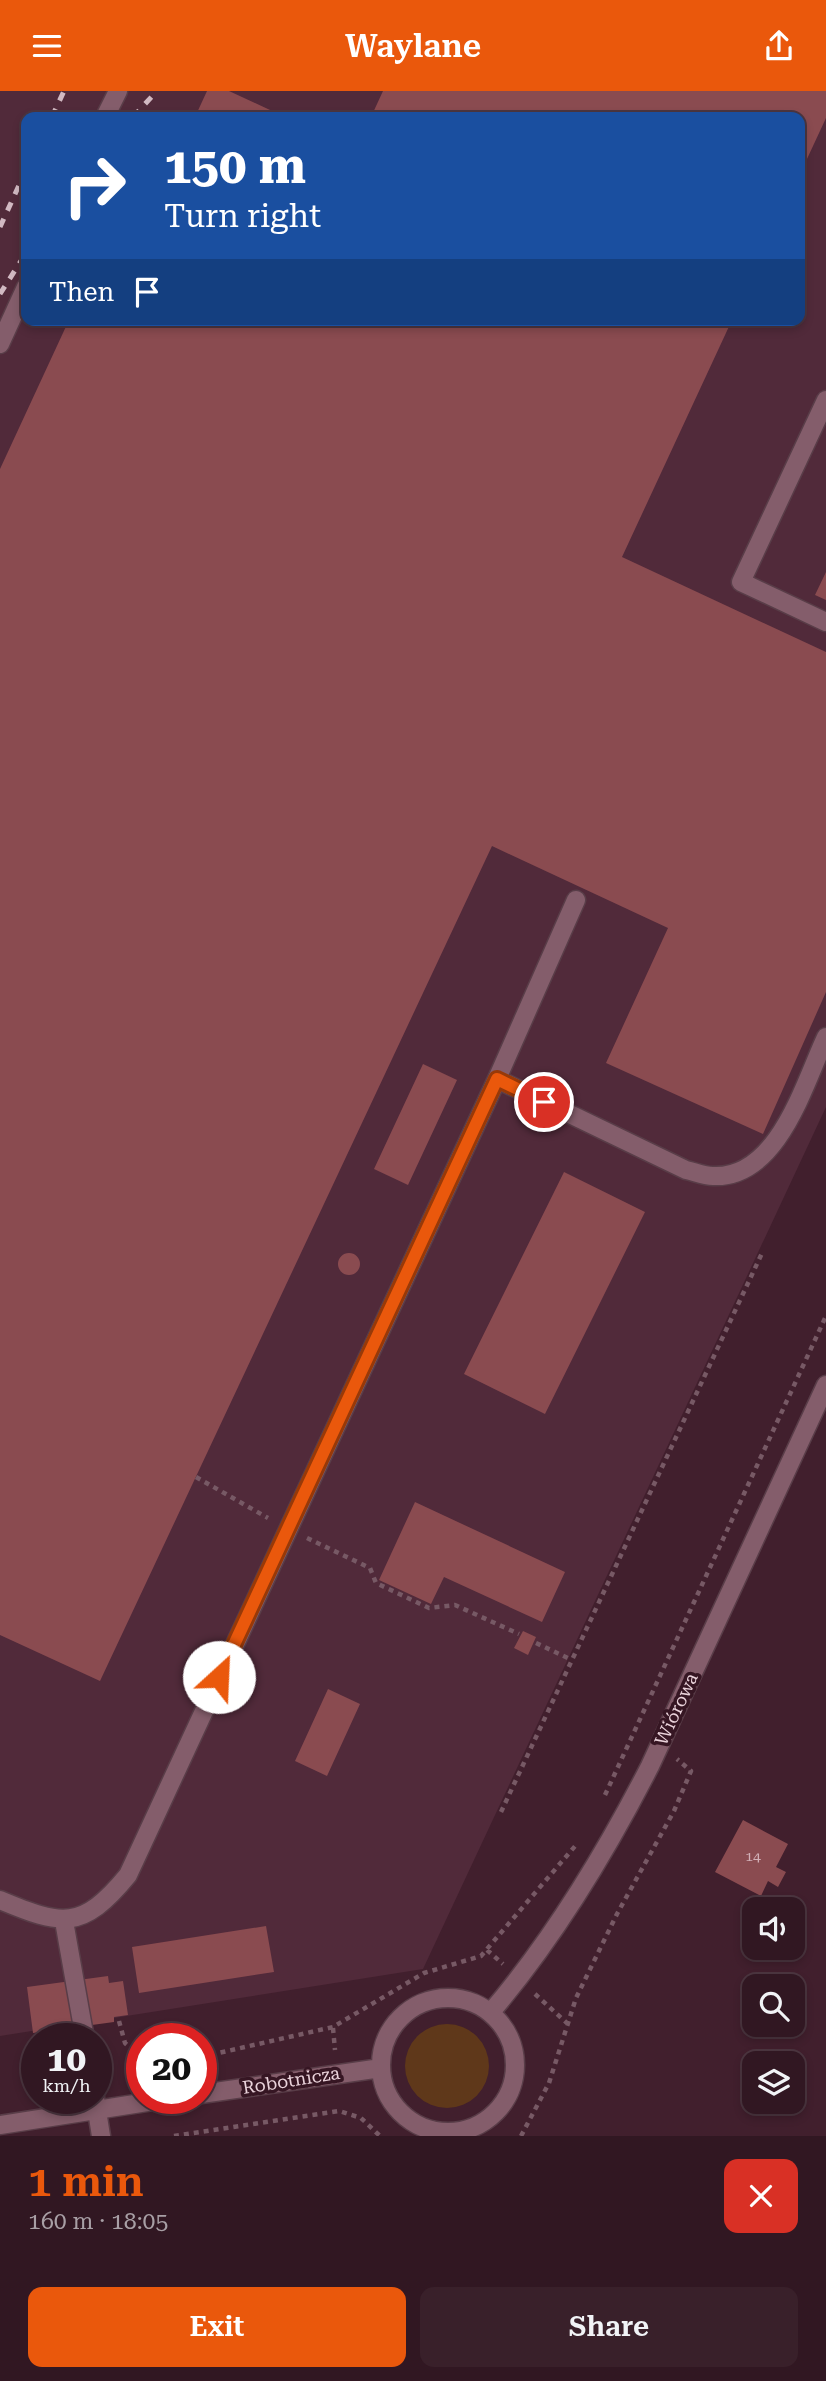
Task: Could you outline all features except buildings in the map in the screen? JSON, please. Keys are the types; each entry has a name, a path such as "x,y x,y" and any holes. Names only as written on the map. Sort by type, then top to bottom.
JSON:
{"street":[{"path":"108,112 118,91"},
{"path":"0,344 21,298"},
{"path":"826,400 741,582 826,622"},
{"path":"0,1900 38,1916 64,1921 88,1913 113,1893 128,1875 497,1079 576,900"},
{"path":"497,1079 686,1170 713,1176 738,1172 761,1159 780,1136 826,1037"},
{"name":"Wiórowa","path":"491,2012 519,1979 584,1884 619,1826 660,1744 826,1385"},
{"path":"64,1921 82,2023"},
{"path":"453,1997 477,2004 491,2012 506,2030 515,2053 511,2090 501,2106 485,2121 469,2129 439,2134 413,2122 400,2112 387,2093 381,2068 384,2041 405,2012 420,2003 453,1997"},
{"name":"Robotnicza","path":"217,2092 381,2068"},
{"path":"0,2125 50,2114"},
{"path":"98,2114 101,2136"}],"path":[{"path":"501,1812 763,1251"},
{"path":"602,1800 826,1316"},
{"path":"196,1477 288,1529 370,1568 376,1583 429,1608 455,1605 519,1634"},
{"path":"536,1643 572,1660"},
{"path":"522,2136 549,2083 576,1998 617,1914 674,1811 691,1772 660,1744"},
{"path":"217,2053 333,2027 425,1973 481,1956 579,1841"},
{"path":"119,2021 126,2044"},
{"path":"174,2136 339,2111 361,2118 380,2136"}],"shaded area":[{"path":"0,91 826,91 826,1107 423,1969 82,2023 21,2023 21,2033 0,2036"},
{"path":"447,2024 463,2027 477,2036 486,2050 489,2066 486,2082 477,2096 463,2105 447,2108 431,2105 417,2096 408,2082 405,2066 408,2050 417,2036 431,2027"}],"railway":[{"path":"54,112 64,91"},
{"path":"138,112 157,91"},
{"path":"0,227 21,181"},
{"path":"0,294 21,261"}],"route":[{"path":"219,1677 497,1079 544,1102"}]}
